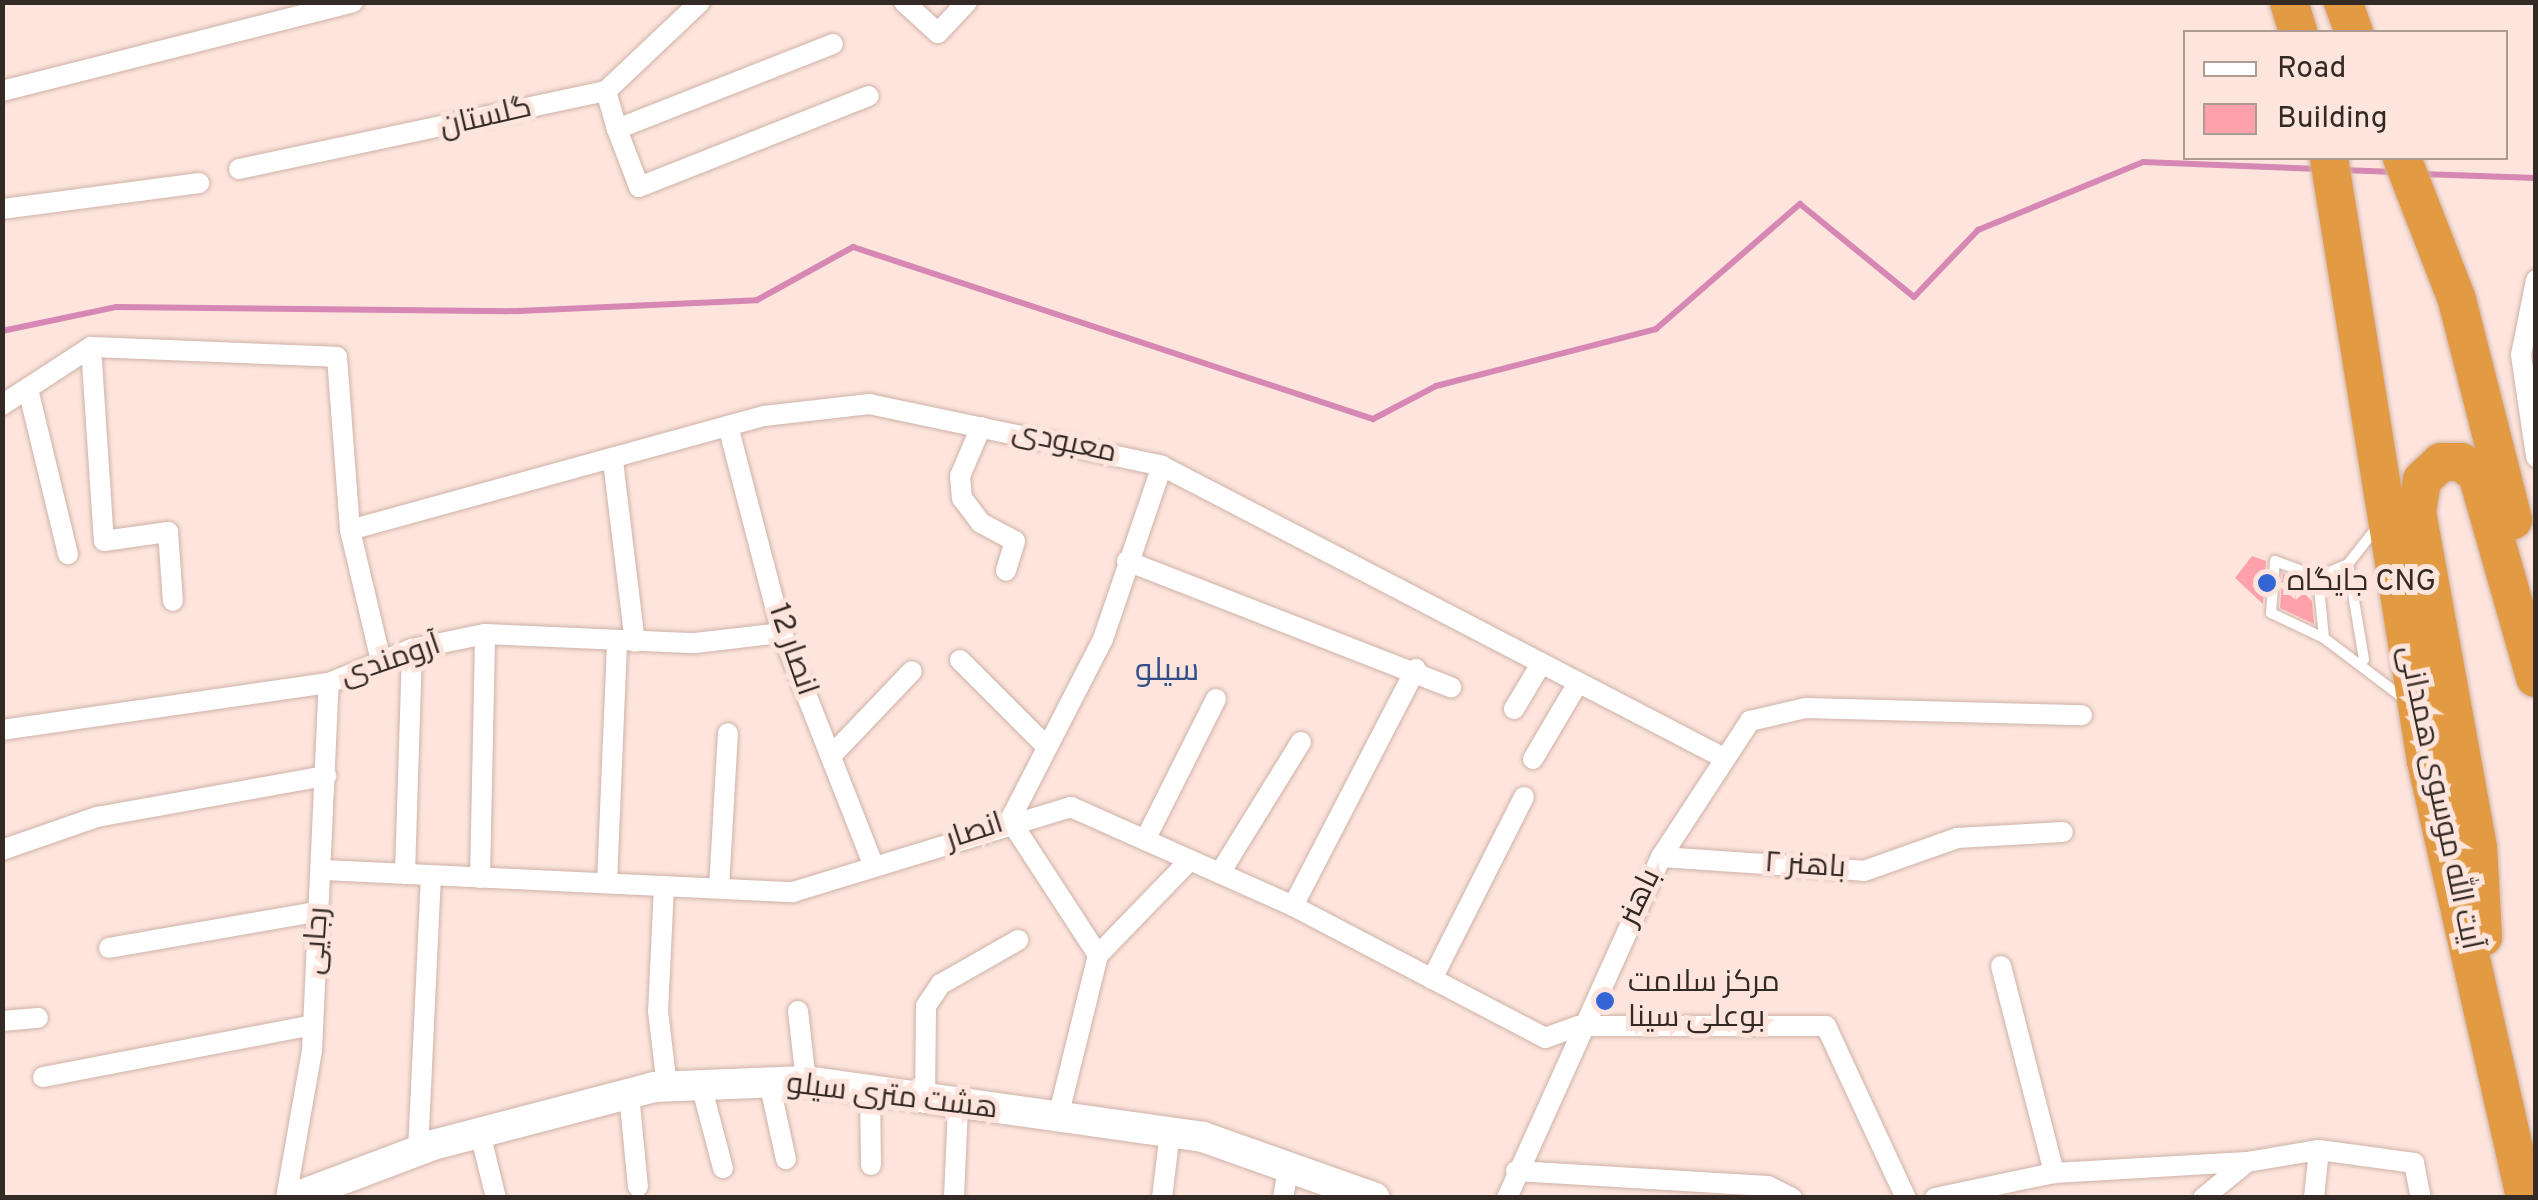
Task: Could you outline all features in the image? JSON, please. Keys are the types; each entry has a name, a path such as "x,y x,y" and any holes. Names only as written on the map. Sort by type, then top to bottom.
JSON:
{"highway":[{"path":"2289,2 2297,30"},
{"path":"2343,2 2353,30"},
{"name":"آیت الله موسوی همدانی","path":"2330,160 2418,717 2525,1198"},
{"path":"2403,160 2458,300 2497,440 2535,661"},
{"path":"2481,1001 2478,848 2416,512 2422,480 2441,462 2462,462 2476,474 2535,661"}],"street":[{"path":"2,91 353,2"},
{"path":"700,2 606,90 639,186 869,96"},
{"path":"904,2 938,32 967,2"},
{"path":"617,130 833,44"},
{"name":"گلستان","path":"239,169 606,90"},
{"path":"2,209 199,182"},
{"path":"2536,280 2521,355 2536,456"},
{"path":"91,347 104,541 168,532 173,601"},
{"path":"2,405 91,347 337,358 350,530 381,662"},
{"path":"28,389 68,554"},
{"name":"معبودی","path":"350,530 728,426 869,404 1162,466 1724,758"},
{"name":"انصار 12","path":"728,426 782,633 874,867"},
{"path":"981,427 960,476 962,498 981,523 1016,541 1006,571"},
{"path":"607,883 626,642 613,460"},
{"path":"1098,955 1010,820 1103,640 1162,466"},
{"path":"1127,561 1416,669 1451,687"},
{"name":"آرومندی","path":"2,730 330,683 412,649 485,634 626,642 782,633"},
{"path":"480,878 485,634"},
{"path":"405,874 412,649"},
{"path":"960,660 1047,747"},
{"path":"1514,709 1541,664"},
{"path":"1294,906 1416,669"},
{"path":"831,756 912,671"},
{"name":"رجایی","path":"294,1197 313,1025 330,683"},
{"path":"1533,759 1578,683"},
{"path":"1145,840 1216,699"},
{"name":"باهنر","path":"1506,1198 1578,1026 1660,857 1750,721 1806,708 2082,715"},
{"path":"719,888 728,734"},
{"path":"1220,874 1302,742"},
{"path":"2,850 97,816 326,776"},
{"path":"1432,979 1524,798"},
{"name":"انصار","path":"323,870 793,892 1010,820 1072,807 1294,906 1545,1038 1578,1026 1826,1026 1906,1198"},
{"name":"باهنر ۲","path":"1660,857 1864,871 1957,838 2062,832"},
{"path":"1058,1118 1098,955 1190,860"},
{"path":"418,1151 430,875"},
{"path":"664,886 658,1011 667,1087"},
{"path":"109,948 320,911"},
{"path":"924,1103 926,1006 941,984 1018,940"},
{"path":"2000,966 2054,1174"},
{"path":"798,1011 806,1081"},
{"path":"2,1021 38,1018"},
{"path":"43,1077 313,1025"},
{"name":"هشت متری سیلو","path":"294,1197 418,1151 629,1094 667,1087 806,1081 958,1108 1170,1132 1289,1164 1356,1193"},
{"path":"769,1082 786,1159"},
{"path":"701,1085 724,1168"},
{"path":"870,1093 872,1165"},
{"path":"629,1094 638,1188"},
{"path":"954,1198 958,1108"},
{"path":"1162,1198 1170,1132"},
{"path":"480,1133 496,1198"},
{"path":"1935,1198 2054,1174 2247,1162 2319,1150 2414,1163 2421,1198"},
{"path":"2314,1198 2319,1150"},
{"path":"2203,1198 2247,1162"},
{"path":"1283,1198 1289,1164"},
{"path":"1516,1171 1768,1186 1792,1198"}],"lane":[{"path":"2384,511 2348,564 2318,577 2275,561 2270,613 2364,660 2418,717"},
{"path":"2348,564 2364,660"},
{"path":"2318,577 2324,638"}],"building":[{"path":"2252,556 2266,561 2263,604 2235,578"},
{"path":"2283,573 2312,601 2314,624 2280,608"}],"waterway":[{"path":"2,331 116,307 519,311 757,300 853,247 1373,419 1436,386 1656,329 1800,204 1914,297 1978,230 2143,162 2319,169"},
{"path":"2342,170 2394,172"},
{"path":"2422,174 2536,178"}],"place":[{"name":"جایگاه CNG","path":"2267,583"},
{"name":"مرکز سلامت بوعلی سینا","path":"1605,1001"}],"district":[{"name":"سیلو","path":"1167,672"}]}
